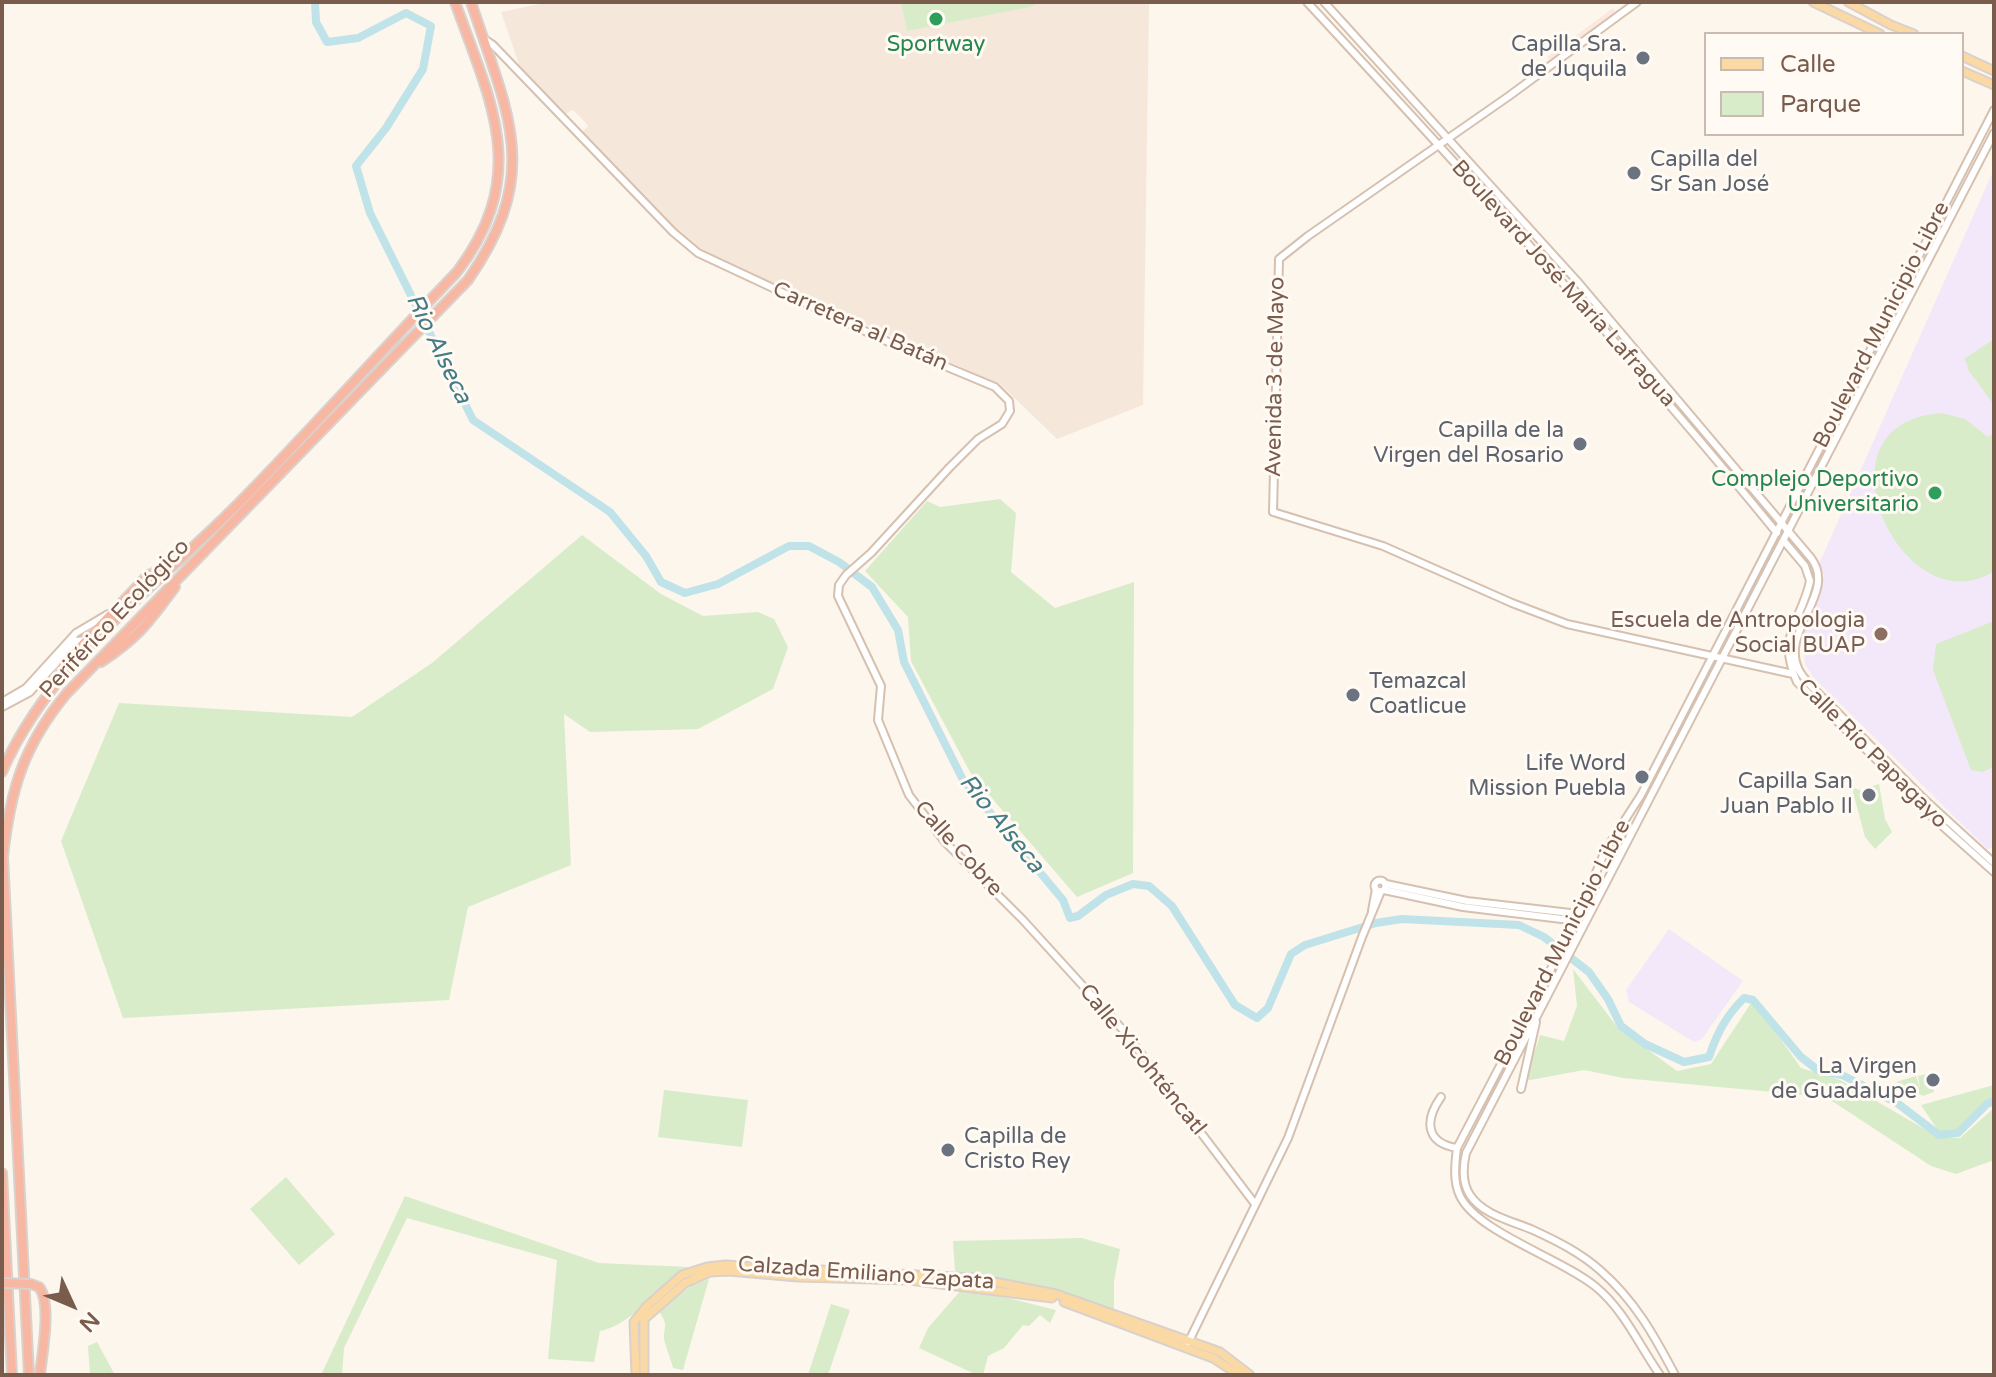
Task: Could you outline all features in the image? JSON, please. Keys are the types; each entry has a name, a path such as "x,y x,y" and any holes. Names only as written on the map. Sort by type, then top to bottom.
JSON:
{"highway":[{"name":"Periférico Ecológico","path":"2,772 28,721 57,682 246,496 402,332 457,272 479,237 495,194 500,161 494,111 455,2"},
{"name":"Periférico Ecológico","path":"29,1375 3,857 14,786 22,762 49,715 87,671 468,280 487,254 501,223 511,188 514,162 511,127 471,2"},
{"path":"57,682 63,665 83,640 147,576 174,564"},
{"path":"2,1173 12,1375"},
{"path":"2,1283 31,1284 39,1287 44,1295 40,1375"}],"main road":[{"name":"Boulevard José María Lafragua","path":"1307,2 1687,424 1809,574"},
{"name":"Boulevard José María Lafragua","path":"1324,2 1577,281 1815,564"},
{"name":"Avenida 3 de Mayo","path":"1637,2 1279,259 1273,512 1383,546 1545,617 1712,656"},
{"path":"1813,2 1876,32"},
{"path":"1848,2 1909,32"},
{"name":"Carretera al Batán","path":"483,39 518,70 673,232 698,253 897,346 995,387 1009,401 1010,411 1002,424 968,449 846,575 839,585 838,596"},
{"name":"Carretera al Batán","path":"489,57 498,57 518,70"},
{"path":"1964,57 1994,71"},
{"path":"1964,72 1994,85"},
{"name":"Boulevard Municipio Libre","path":"1660,1375 1619,1310 1594,1285 1542,1253 1490,1227 1470,1210 1461,1199 1456,1183 1457,1148 1578,918 1605,851 1641,795 1994,110"},
{"name":"Boulevard Municipio Libre","path":"1675,1375 1633,1302 1598,1268 1562,1244 1482,1208 1466,1188 1466,1153 1994,133"},
{"name":"Calle Río Papagayo","path":"1815,564 1819,575 1817,587 1796,634 1798,669 1811,686 1993,865"},
{"name":"Calle Río Papagayo","path":"1809,574 1809,588 1789,636 1788,650 1793,674 1806,692 1918,804 1993,865"},
{"name":"Calle Cobre","path":"838,596 881,686 878,720 909,795 945,842 1023,920"},
{"path":"2,705 26,688 81,629 114,610"},
{"path":"2,705 30,692 83,640 81,629"},
{"path":"1712,656 1793,674"},
{"path":"1382,888 1463,907 1561,919 1578,918"},
{"path":"1382,888 1587,920"},
{"path":"1186,1348 1288,1138 1382,888"},
{"path":"1561,919 1568,927 1569,934"},
{"name":"Calle Xicohténcatl","path":"1023,920 1123,1030 1255,1204"},
{"path":"1521,1089 1538,1014"},
{"path":"1441,1097 1431,1116 1432,1132 1440,1144 1457,1148"},
{"name":"Calzada Emiliano Zapata","path":"636,1375 634,1322 682,1275 725,1265 974,1278 1056,1294 1190,1339 1226,1355 1250,1375"},
{"name":"Calzada Emiliano Zapata","path":"644,1375 644,1319 685,1283 710,1272 728,1271 798,1277 909,1280 1054,1298 1217,1360 1239,1375"}],"shaded area":[{"path":"549,2 1149,2 1143,405 1057,439 1001,385 696,249 580,134 588,126 585,122 573,110 563,115 522,73 501,12"},
{"path":"1613,8 1617,14 1552,63 1547,57"},
{"path":"1994,169 1994,848 1987,849 1814,678 1805,664 1802,636 1824,576 1819,564"},
{"path":"1669,929 1743,981 1702,1039 1694,1042 1629,1002 1626,990"}],"green space":[{"name":"Sportway","path":"901,2 1040,2 1030,7 907,31"},
{"path":"1994,339 1994,405 1967,368 1964,359"},
{"name":"Complejo Deportivo Universitario","path":"1942,413 1965,419 1988,437 1994,433 1994,571 1960,582 1929,572 1902,549 1883,518 1875,483 1880,450 1901,425"},
{"path":"1000,499 1016,513 1011,572 1055,608 1134,582 1133,873 1077,897 971,774 911,661 908,617 865,571 927,501 940,507"},
{"path":"582,535 661,594 703,616 758,612 774,619 788,647 773,689 698,729 590,732 564,714 571,865 468,907 449,1000 123,1018 61,841 119,703 352,717 432,663"},
{"path":"1994,621 1994,767 1982,772 1971,770 1933,670 1936,644"},
{"path":"1879,784 1885,819 1892,832 1875,849 1865,837 1853,792 1854,788 1860,790"},
{"path":"1573,969 1618,1028 1677,1071 1711,1064 1753,1000 1801,1068 1840,1080 1940,1138 1960,1138 1994,1108 1994,1160 1956,1174 1931,1166 1826,1097 1623,1078 1584,1070 1525,1081 1540,1035 1564,1041 1577,1006"},
{"path":"1930,1073 1934,1092 1923,1096 1896,1082 1916,1076 1920,1088 1918,1076"},
{"path":"1994,1085 1994,1099 1955,1131 1939,1132 1921,1105"},
{"path":"664,1090 748,1100 742,1147 658,1137"},
{"path":"286,1177 335,1234 299,1265 250,1209"},
{"path":"405,1196 599,1263 688,1267 634,1314 600,1331 594,1362 548,1359 557,1260 407,1218 344,1348 342,1375 321,1375"},
{"path":"1082,1238 1120,1249 1114,1281 1114,1311 1041,1287 955,1272 953,1241"},
{"path":"709,1279 683,1370 673,1368 664,1338 665,1325 659,1311 691,1286"},
{"path":"961,1290 1056,1310 1050,1323 1040,1315 1029,1326 1023,1325 1004,1348 988,1356 983,1375 977,1375 919,1348 928,1328"},
{"path":"831,1304 850,1310 828,1375 808,1375"},
{"path":"97,1342 115,1375 90,1375 88,1346"}],"waterway":[{"name":"Rio Alseca","path":"315,2 316,22 327,42 358,38 406,13 431,26 423,69 386,128 356,166 370,213 473,420 610,512 646,556 661,582 685,593 718,584 789,546 809,546 839,562 872,587 898,630 904,662 963,780 1063,900 1070,918 1078,916 1106,895 1133,884 1149,886 1172,906 1235,1005 1257,1018 1268,1008 1291,954 1305,945 1376,923 1402,919 1519,925 1544,937 1589,972 1608,999 1621,1026 1645,1044 1684,1062 1709,1057 1723,1025 1744,998 1753,1000 1801,1057 1819,1071 1842,1075 1897,1103 1939,1135 1958,1133 1987,1104 1994,1101"}],"place":[{"name":"Sportway","path":"936,19"},
{"name":"Capilla Sra. de Juquila","path":"1643,58"},
{"name":"Capilla del Sr San José","path":"1634,173"},
{"name":"Capilla de la Virgen del Rosario","path":"1580,444"},
{"name":"Complejo Deportivo Universitario","path":"1935,493"},
{"name":"Escuela de Antropologia Social BUAP","path":"1881,634"},
{"name":"Temazcal Coatlicue","path":"1353,695"},
{"name":"Life Word Mission Puebla","path":"1642,777"},
{"name":"Capilla San Juan Pablo II","path":"1869,795"},
{"name":"La Virgen de Guadalupe","path":"1933,1080"},
{"name":"Capilla de Cristo Rey","path":"948,1150"}]}
